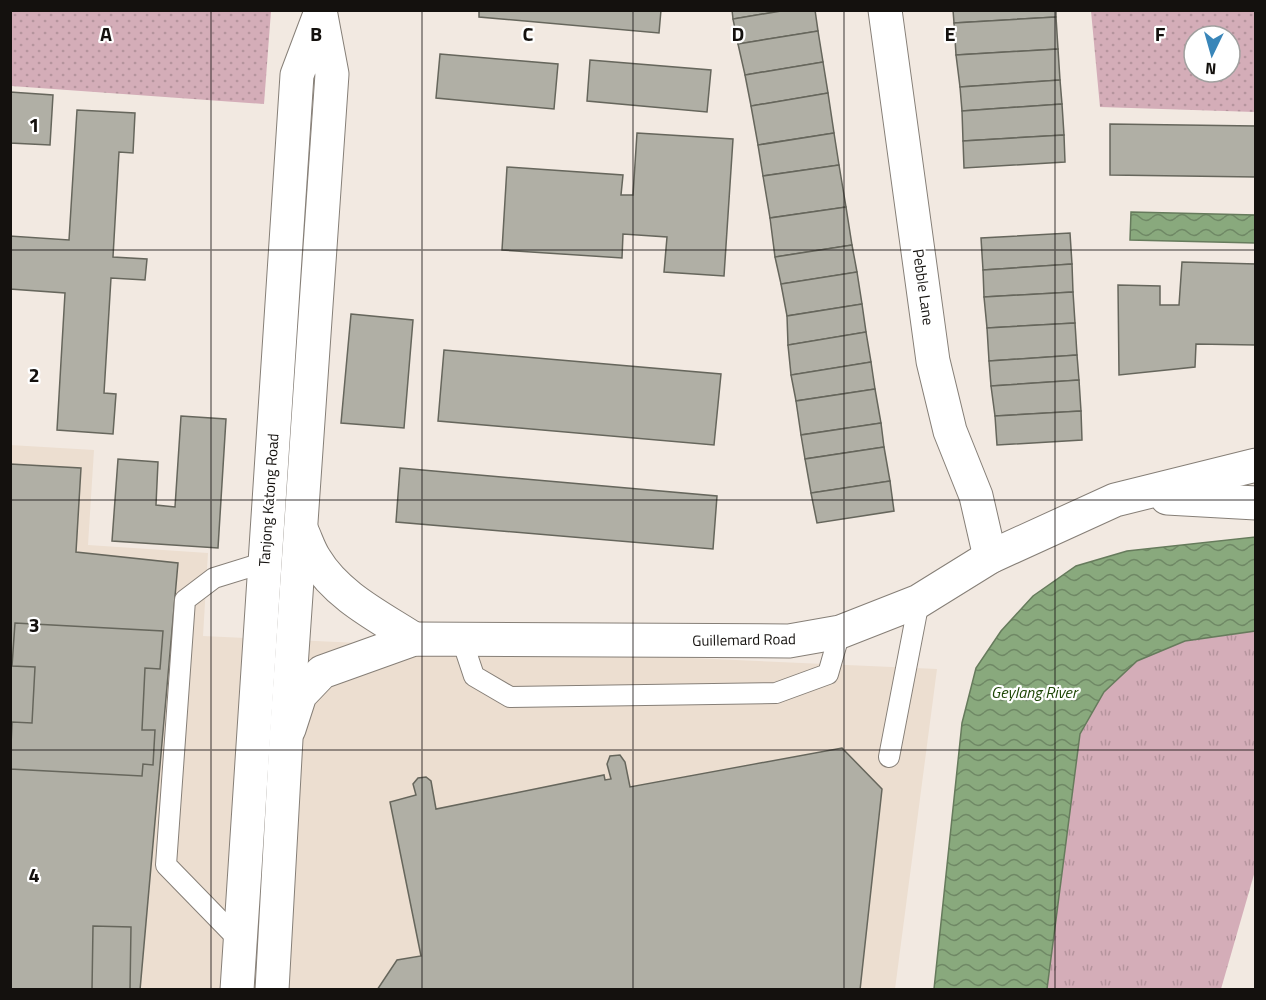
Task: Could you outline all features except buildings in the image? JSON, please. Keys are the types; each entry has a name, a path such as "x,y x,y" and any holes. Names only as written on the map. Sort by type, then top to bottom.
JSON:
{"main road":[{"name":"Pebble Lane","path":"885,10 933,361 950,431 976,496 990,557"},
{"name":"Tanjong Katong Road","path":"272,990 286,739 332,74 320,12"},
{"name":"Tanjong Katong Road","path":"237,990 297,75 320,12"},
{"name":"Guillemard Road","path":"286,739 300,695 322,672 414,639 789,642 840,633 919,601 990,557 1115,500 1256,465"},
{"name":"Guillemard Road","path":"1115,500 1171,498 1256,503"},
{"path":"301,529 315,560 330,579 354,600 414,639"}],"lane":[{"path":"239,940 166,865 166,853 185,600 214,578 266,562"},
{"path":"889,757 919,601"},
{"path":"462,640 474,676 510,697 777,693 828,674 840,633"}],"shaded area":[{"path":"10,445 94,450 88,545 208,553 203,636 937,669 895,989 11,989"}],"green space":[{"path":"10,11 271,11 264,104 11,86"},
{"path":"1091,11 1255,11 1255,112 1100,107"},
{"path":"1255,631 1255,871 1221,989 1047,990 1080,734 1104,692 1137,661 1185,641"}],"water":[{"path":"1131,212 1255,215 1255,243 1130,240"},
{"name":"Geylang River","path":"1255,537 1255,631 1185,641 1137,661 1104,692 1080,734 1047,989 934,989 962,723 976,668 1001,631 1033,596 1076,566 1127,551"}]}
